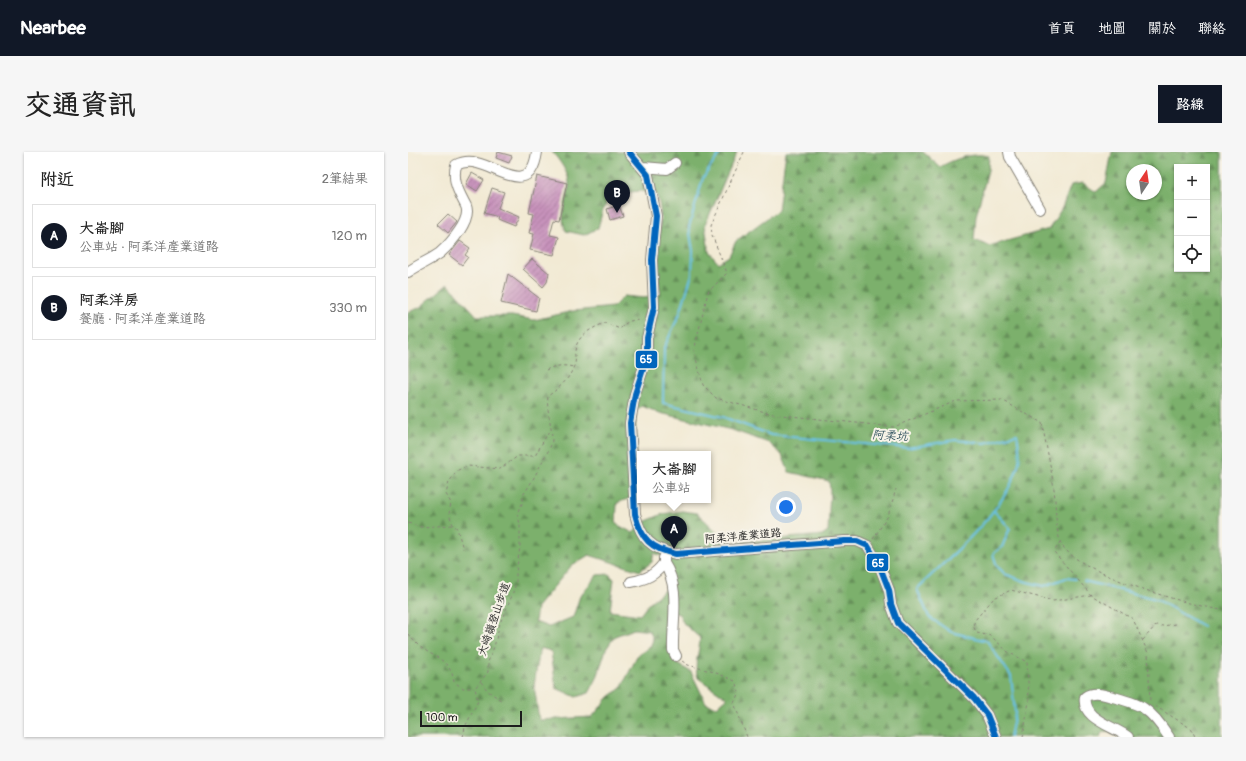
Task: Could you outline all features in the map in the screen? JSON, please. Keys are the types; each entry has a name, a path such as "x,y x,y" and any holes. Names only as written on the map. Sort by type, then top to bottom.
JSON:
{"street":[{"path":"408,272 440,254 465,224 467,208 457,190 454,174 456,165 462,163 477,163 505,175 515,177 526,176 532,171 537,152"},
{"name":"阿柔洋產業道路","path":"629,152 643,167 648,175 656,216 652,260 655,296 650,323 647,357 635,394 631,418 632,483 635,514 638,527 644,539 662,550 676,554 845,541 857,541 868,546"},
{"path":"1009,152 1010,157 1040,209"},
{"path":"643,167 666,169 675,163"},
{"path":"868,546 880,567 889,590 891,604 898,623 974,698 987,715 996,737"},
{"path":"662,550 664,563 671,572 673,584 673,650 676,656"},
{"path":"631,582 657,573 664,563"},
{"path":"1128,737 1111,725 1093,717 1086,709 1085,697 1089,694 1100,694 1136,703 1156,718 1169,737"}],"path":[{"path":"744,152 711,225 712,235 727,273 708,292 694,351 703,385 716,398 772,414 894,427 956,401 1002,400 1042,423 1053,477 1060,542 1054,552 1090,595 1134,619 1148,653 1150,702 1192,728 1195,737"},
{"path":"546,370 562,365 574,367 576,360 574,353 576,344 581,337 591,329 605,323 620,328 626,321 635,320 650,323"},
{"name":"大崎嶺登山步道","path":"475,688 488,672 488,662 494,648 500,624 512,598 516,583 520,547 520,524 517,513 523,502 523,495 549,452 552,441 547,405 548,396 560,388 574,367"},
{"path":"463,549 457,528 453,525 449,514 451,503 446,494 449,482 458,470 468,466 500,469 518,456 535,456 551,428"},
{"path":"868,546 888,516 896,489"},
{"path":"408,523 421,527 453,525"},
{"path":"1060,542 1078,561 1134,587 1207,608 1222,610"},
{"path":"1023,737 1029,701 1027,662 1008,652 991,636 977,633 973,626 975,620 994,598 1010,590 1053,601 1090,595"},
{"path":"1143,641 1156,625 1163,626 1175,624"},
{"path":"408,634 419,646 442,659 453,674 454,682 463,688 475,688 478,701 465,727 463,737"},
{"path":"676,656 688,665 714,672 735,681 739,692 734,703 747,737"},
{"path":"480,682 488,691 502,701"}],"green space":[{"path":"552,152 737,152 705,225 709,252 718,263 729,256 736,241 778,210 786,152 923,152 940,167 951,161 964,157 977,155 989,156 988,170 976,216 974,240 989,246 1049,229 1062,208 1071,185 1083,183 1096,192 1106,183 1112,152 1222,152 1222,737 1120,737 1109,731 1102,732 1100,737 408,737 408,312 419,308 448,284 477,316 512,316 534,320 573,311 613,307 624,296 644,298 661,294 657,260 660,210 656,194 640,191 610,194 602,213 598,228 584,235 566,231 564,225 563,213 569,189 569,179 563,166","holes":["642,406 660,413 732,430 769,443 782,455 789,472 829,481 828,531 822,535 732,543 697,513 682,511 663,514 644,522 633,533 616,524 617,503 637,495 635,411","654,553 670,559 665,576 667,588 649,603 640,615 610,611 614,579 609,574 597,575 580,596 573,617 549,627 535,622 537,607 572,565 589,555 640,571 652,562","670,612 679,614 684,624 700,638 696,662 698,678 727,698 717,707 706,703 691,672 673,661 667,629","634,629 650,631 653,640 650,647 638,655 621,688 609,697 592,717 539,720 534,685 540,648 551,651 556,688 576,697 589,693 597,678 606,649 615,636"]}],"building":[{"path":"498,152 512,156 509,163 496,158"},
{"path":"472,173 484,180 477,191 466,184"},
{"path":"537,176 567,183 559,220 554,219 550,235 559,237 554,255 530,250 534,234 529,233 534,214 529,213"},
{"path":"492,188 504,192 498,208 519,217 514,227 497,220 498,217 484,213"},
{"path":"619,205 623,216 610,220 607,209"},
{"path":"448,214 457,222 448,233 438,224"},
{"path":"460,241 470,248 465,255 468,257 462,265 449,255"},
{"path":"532,259 549,273 547,282 543,287 523,269"},
{"path":"508,274 539,298 536,311 501,303"}],"waterway":[{"name":"阿柔坑","path":"721,152 703,178 689,227 693,251 692,274 680,313 664,348 663,403 723,417 771,435 907,448 955,440 985,443 1017,434 1020,459 1013,480 1003,497 977,531 917,589 929,617 951,632 987,641 1011,676 1015,713 1010,737"},
{"path":"994,511 1010,528 1002,547 993,554 997,566 1005,574 1044,586 1066,578 1075,579"},
{"path":"1084,581 1156,599 1203,626"}],"transit line":[{"name":"65","path":"629,152 648,175 656,216 652,260 654,307 647,338 647,357 635,394 630,423 635,514 640,530 648,542 660,549 676,554 845,541 857,541 868,546 880,567 889,590 891,604 898,623 974,698 987,715 996,737"}],"place":[{"name":"阿柔洋房","path":"617,213"},
{"name":"大崙腳","path":"674,549"}]}
